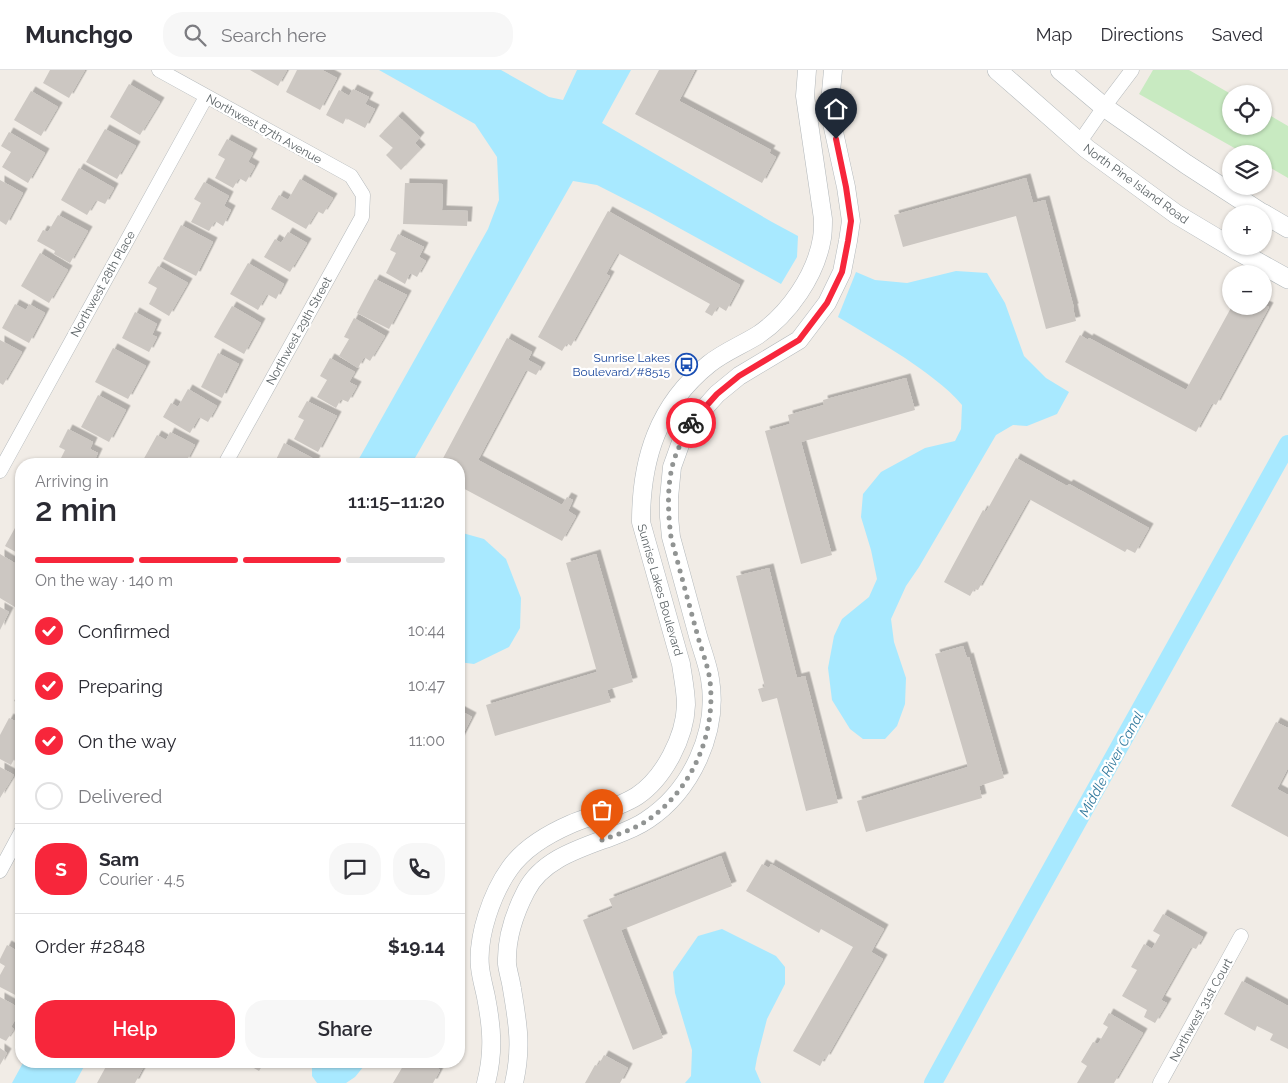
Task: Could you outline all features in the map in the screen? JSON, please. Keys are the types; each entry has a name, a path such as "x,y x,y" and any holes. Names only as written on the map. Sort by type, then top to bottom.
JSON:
{"main road":[{"name":"North Pine Island Road","path":"997,70 1079,143 1176,214 1288,278"},
{"path":"1060,70 1104,107 1249,205"},
{"path":"1272,219 1288,228"}],"street":[{"name":"Northwest 87th Avenue","path":"159,70 351,176 362,194"},
{"name":"Sunrise Lakes Boulevard","path":"486,1083 492,1049 480,967 481,943 487,913 501,884 511,867 537,842 571,824 606,811 638,795 666,765 676,748 683,728 686,706 681,664 641,522 641,501 645,468 658,428 668,410 683,390 695,376 710,364 758,334 782,314 802,289 816,261 822,240 823,219 805,96 807,70"},
{"name":"Sunrise Lakes Boulevard","path":"514,1083 519,1043 508,966 508,950 511,925 526,890 535,876 552,863 572,851 646,821 664,807 690,776 707,732 711,707 710,680 671,537 669,498 672,467 690,423 717,394 739,376 799,340 827,303 842,272 851,221 846,187 832,124 830,104 833,70"},
{"path":"1079,143 1132,70"},
{"name":"Northwest 28th Place","path":"0,471 206,97"},
{"name":"Northwest 29th Street","path":"228,458 362,217 362,194"},
{"path":"0,871 15,843"},
{"name":"Northwest 31st Court","path":"1160,1083 1241,936"}],"green space":[{"path":"1153,70 1189,70 1222,89 1222,135 1272,135 1272,117 1288,126 1288,178 1272,169 1272,145 1229,145 1139,94"}],"water":[{"path":"379,70 501,70 549,97 563,100 577,70 631,70 602,123 798,236 797,257 781,284 597,185 573,181 415,458 359,458 488,229 499,200 497,157 475,124"},
{"path":"956,271 987,273 1005,303 1024,356 1046,378 1069,392 1057,414 1027,426 1013,425 996,435 906,586 891,619 894,642 906,678 905,704 897,726 885,739 863,739 850,729 832,700 828,668 834,636 842,619 869,597 877,579 861,517 863,494 881,472 925,448 955,441 961,429 962,405 942,385 920,369 838,317 856,272 875,280 907,283"},
{"path":"465,534 484,539 506,559 521,598 520,628 509,647 474,664 465,663"},
{"path":"722,929 776,956 785,967 785,984 767,1019 757,1058 755,1069 761,1083 685,1083 691,1076 692,1050 675,993 673,972 698,936"},
{"path":"20,1068 83,1068 75,1083 12,1083"},
{"path":"312,1068 362,1068 355,1077 346,1083 317,1083 312,1076"}],"building":[{"path":"50,70 85,70 69,98 43,83"},
{"path":"250,70 287,70 278,86"},
{"path":"297,70 322,70 337,78 320,110 286,92"},
{"path":"659,70 695,70 679,101 771,150 769,153 776,157 762,183 635,114"},
{"path":"129,84 160,102 140,135 110,117"},
{"path":"353,89 369,97 365,104 375,109 365,128 346,118 343,124 326,115 339,90 349,96"},
{"path":"31,91 58,107 41,136 14,120"},
{"path":"398,116 420,137 415,143 421,149 401,170 386,155 393,148 379,136"},
{"path":"105,129 136,146 117,179 86,162"},
{"path":"9,132 45,153 28,183 2,167 11,152 1,146"},
{"path":"227,139 253,153 248,162 255,166 246,182 239,178 233,188 215,178 225,159 218,155"},
{"path":"79,168 114,188 105,204 96,200 87,215 61,200"},
{"path":"1026,178 1033,203 1045,200 1076,321 1046,329 1016,216 903,247 894,215"},
{"path":"300,179 333,198 323,214 317,211 306,229 271,209 279,195 288,200"},
{"path":"0,180 23,193 6,225 0,221"},
{"path":"204,182 229,196 224,206 231,210 223,226 215,221 209,231 191,222 201,203 194,199"},
{"path":"405,183 443,184 442,210 468,211 467,226 403,224"},
{"path":"608,211 740,285 726,311 718,306 712,316 705,312 710,304 618,253 606,274 610,276 571,346 567,343 562,351 538,337"},
{"path":"58,215 88,231 70,263 54,254 55,251 37,241 43,230 48,232"},
{"path":"181,225 213,242 196,276 163,259"},
{"path":"288,232 307,243 290,272 264,257 275,239 281,243"},
{"path":"398,234 424,247 419,257 426,261 417,277 410,273 405,284 386,273 396,253 390,250"},
{"path":"40,253 68,270 49,303 21,286"},
{"path":"248,263 284,284 276,299 267,294 258,310 230,294"},
{"path":"158,266 188,283 169,316 149,304 157,288 148,283"},
{"path":"375,279 407,295 389,329 357,313"},
{"path":"15,304 26,310 29,304 45,313 29,343 2,328"},
{"path":"232,306 261,323 244,354 214,337"},
{"path":"135,312 157,324 152,335 157,337 149,352 122,338"},
{"path":"1227,315 1265,315 1216,405 1212,403 1196,432 1065,362 1080,335 1186,390"},
{"path":"354,318 385,336 370,361 364,357 358,368 339,356 349,339 344,337"},
{"path":"507,338 532,352 528,360 541,367 536,375 526,370 478,460 562,505 567,497 573,500 568,511 576,516 562,541 465,489 465,458 443,458"},
{"path":"0,340 22,352 3,385 0,383"},
{"path":"113,348 146,366 128,399 95,382"},
{"path":"218,353 239,364 222,398 201,387"},
{"path":"330,358 355,372 349,382 357,386 348,402 341,399 336,408 317,397 327,380 320,376"},
{"path":"906,378 915,410 801,442 832,555 801,564 765,431 790,424 788,415 824,405 823,400"},
{"path":"188,389 217,406 208,422 199,417 190,433 163,417 171,403 178,407"},
{"path":"98,395 126,410 109,442 81,427"},
{"path":"307,401 337,416 318,452 294,439 304,420 298,417"},
{"path":"68,429 93,442 90,449 98,453 96,458 61,458 65,450 59,447"},
{"path":"170,432 195,445 188,458 144,458 157,435 166,440"},
{"path":"284,443 312,458 277,458"},
{"path":"1016,458 1067,486 1069,484 1149,528 1135,553 1127,549 1125,552 1029,499 978,590 974,589 970,596 944,582 983,510 986,512"},
{"path":"15,528 15,552 5,546"},
{"path":"0,554 15,563 15,607 0,598"},
{"path":"596,554 633,682 607,690 611,702 495,736 486,705 597,672 566,563"},
{"path":"769,568 797,678 805,676 838,803 806,811 777,698 762,702 758,689 765,687 736,576"},
{"path":"0,607 9,612 0,630"},
{"path":"963,646 967,658 969,657 1004,778 979,786 982,798 866,832 857,801 968,767 935,654"},
{"path":"465,713 472,717 465,730"},
{"path":"9,718 15,721 15,757 11,765 0,759 0,735"},
{"path":"1276,722 1288,728 1288,768 1277,789 1288,795 1288,837 1231,806"},
{"path":"0,767 14,775 0,798"},
{"path":"721,856 732,886 621,930 663,1038 633,1050 583,920 613,908 609,899"},
{"path":"762,864 769,868 771,864 884,929 871,952 883,959 826,1059 824,1058 820,1066 793,1051 853,947 821,929 819,933 746,891"},
{"path":"1163,914 1203,937 1196,949 1191,947 1161,1000 1167,1003 1155,1023 1144,1017 1147,1010 1122,996 1137,970 1131,967 1144,944 1152,949 1160,935 1153,931"},
{"path":"7,945 15,950 15,995 0,987 0,975 5,966 0,963"},
{"path":"1242,981 1288,1006 1288,1049 1270,1040 1273,1034 1257,1026 1255,1031 1224,1014"},
{"path":"0,997 15,1006 15,1020 11,1027 14,1029 6,1041 0,1038"},
{"path":"1109,1013 1143,1033 1114,1083 1077,1083 1087,1066 1081,1062 1093,1042 1098,1044 1108,1027 1103,1024"},
{"path":"0,1048 7,1053 0,1065"},
{"path":"604,1055 628,1068 620,1083 585,1083 595,1065 598,1066"},
{"path":"105,1068 143,1068 135,1083 97,1083"},
{"path":"402,1068 437,1068 440,1070 433,1083 393,1083"}],"waterway":[{"name":"Middle River Canal","path":"933,1083 1288,444"}],"way so far":[{"path":"602,840 646,821 664,807 690,776 707,732 711,707 710,680 671,537 669,517 672,467 681,442 691,423"}],"place":[{"name":"Sunrise Lakes Boulevard/#8515","path":"686,365"}],"route":[{"path":"691,423 717,394 739,376 799,340 827,303 842,272 851,221 836,139"}]}
